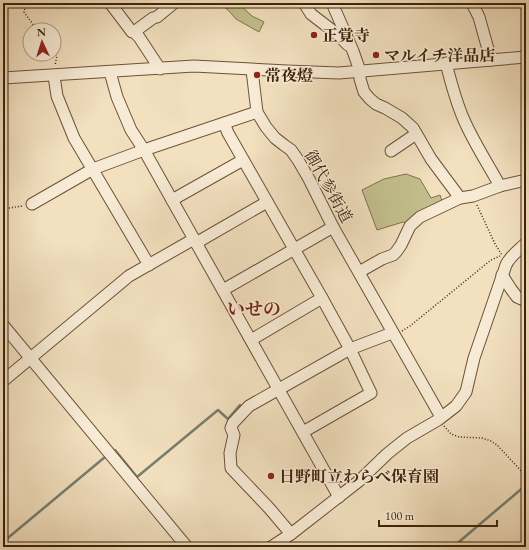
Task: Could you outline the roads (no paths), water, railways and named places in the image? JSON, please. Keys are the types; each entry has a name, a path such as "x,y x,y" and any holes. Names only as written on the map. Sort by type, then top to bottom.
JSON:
{"street":[{"path":"110,3 132,32 139,37 160,69"},
{"path":"134,32 153,18 157,17 174,3"},
{"path":"304,3 311,14 337,34 354,51"},
{"path":"332,3 354,51 364,92 376,104 386,108 402,118 413,128 424,144 431,159 460,198"},
{"path":"472,3 479,17 491,60"},
{"path":"3,78 54,76 194,66 323,73 526,56"},
{"path":"446,63 465,121 500,186"},
{"name":"御代参街道","path":"252,70 257,112 275,138 291,150 298,160 333,227 439,419"},
{"path":"110,72 117,97 131,130 144,150 339,497"},
{"path":"54,76 57,96 74,138 149,265"},
{"path":"32,204 93,169 144,150 257,112"},
{"path":"224,123 243,160 350,349 371,393 303,432"},
{"path":"391,151 416,134"},
{"path":"172,200 243,160"},
{"path":"359,272 396,252 410,226 420,217 460,198 473,196 500,186 526,180"},
{"path":"3,381 129,276 267,202"},
{"path":"223,290 333,227"},
{"path":"271,547 291,534 359,481 387,454 407,438 439,419 456,406 466,392 474,358 508,260 526,243"},
{"path":"502,275 517,297 526,301"},
{"path":"251,340 322,298"},
{"path":"3,325 188,547"},
{"path":"291,534 269,508 231,468 230,453 234,435 231,428 233,424 249,406 350,349 392,332"}],"waterway":[{"path":"115,450 137,477 218,410 228,419 240,405"},
{"path":"3,542 105,457"},
{"path":"453,547 526,485"}],"place":[{"name":"正覚寺","path":"314,35"},
{"name":"マルイチ洋品店","path":"376,55"},
{"name":"常夜燈","path":"257,75"},
{"name":"日野町立わらべ保育園","path":"271,476"}],"district":[{"name":"いせの","path":"254,309"}]}
